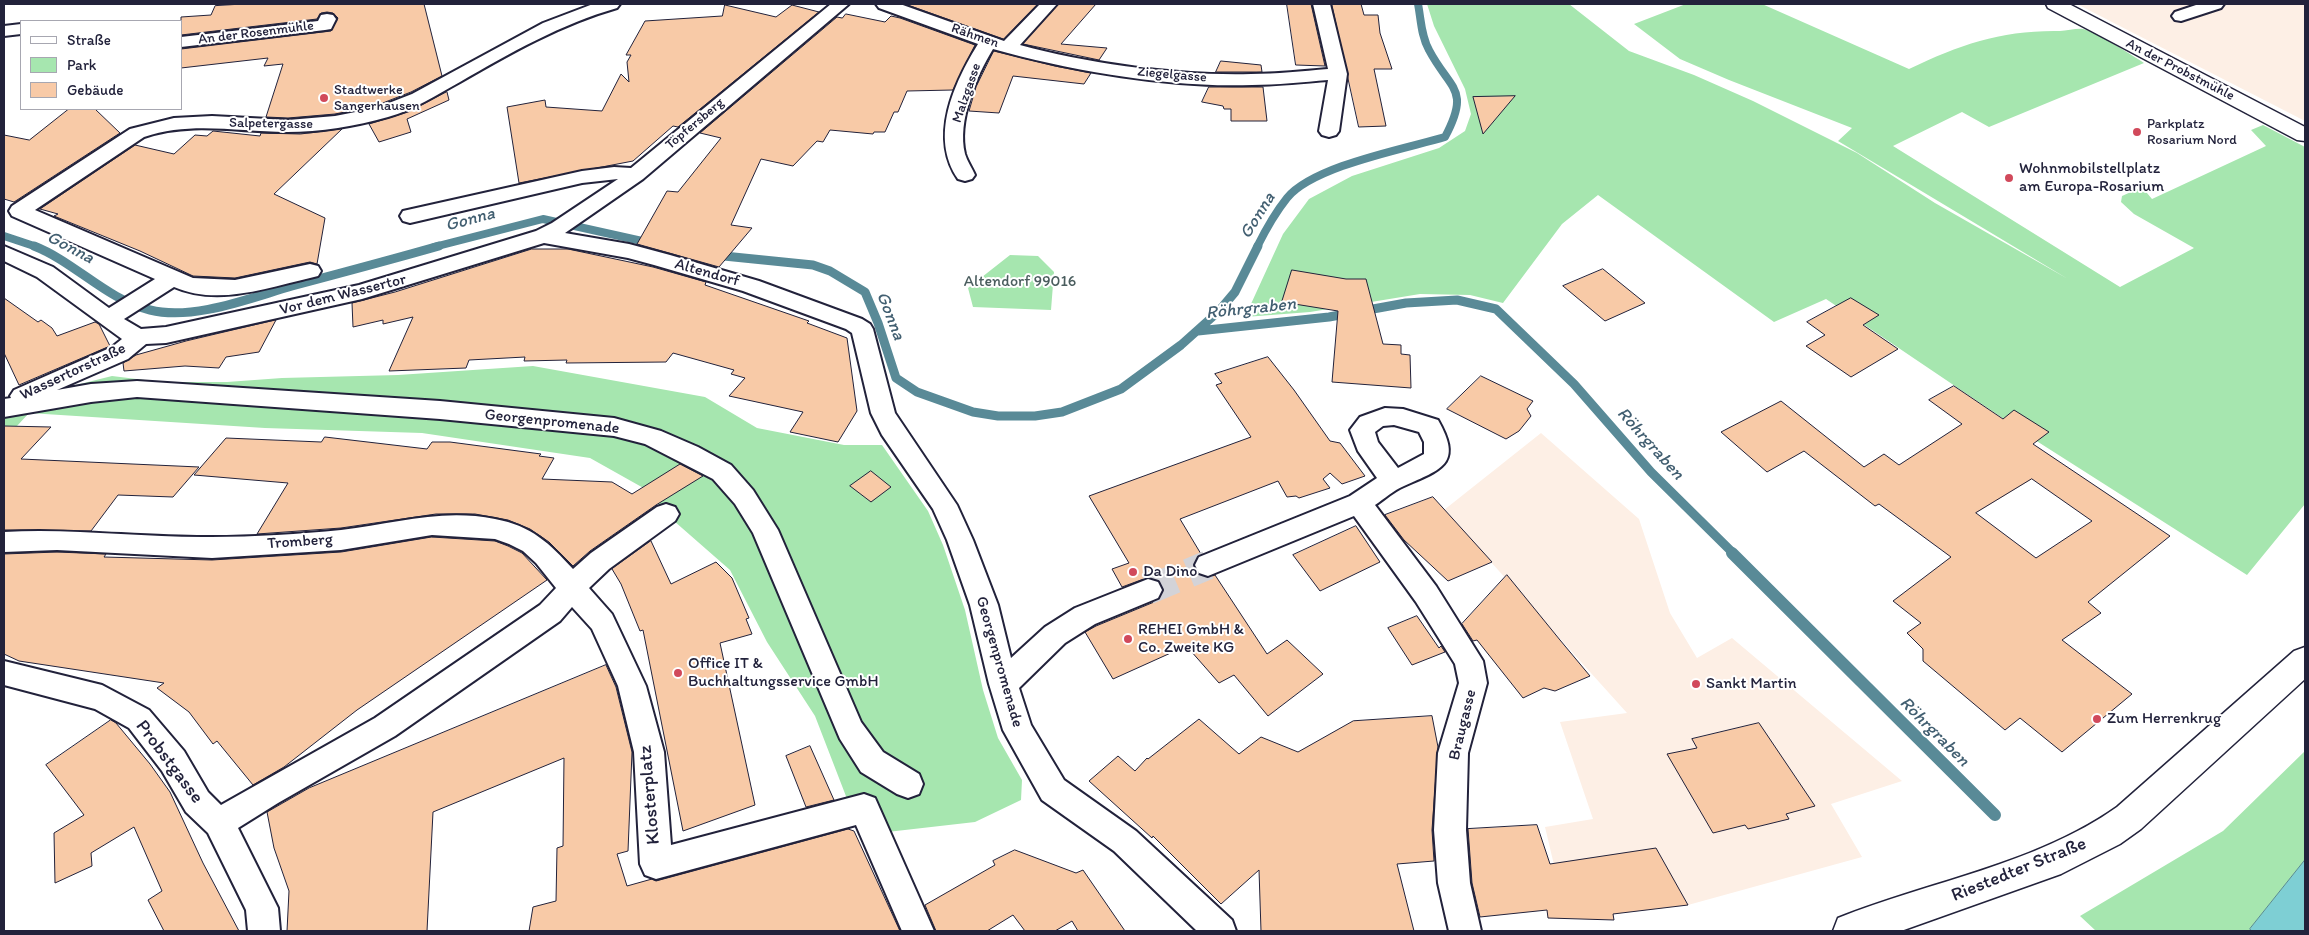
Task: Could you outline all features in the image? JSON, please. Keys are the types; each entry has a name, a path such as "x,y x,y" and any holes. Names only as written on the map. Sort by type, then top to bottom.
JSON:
{"main road":[{"name":"An der Probstmühle","path":"2055,4 2305,135"},
{"name":"Riestedter Straße","path":"1851,931 2049,862 2108,833 2129,818 2305,660"}],"street":[{"name":"Salpetergasse","path":"164,283 104,246 19,211 137,133 152,126 189,122 287,126 319,124 384,112 422,96 557,22 611,4"},
{"name":"Töpfersberg","path":"551,232 583,213 636,175 841,4"},
{"name":"Rähmen","path":"885,4 988,42 1008,47 1050,4"},
{"path":"1322,4 1338,74 1329,132"},
{"path":"2182,16 2215,4"},
{"name":"An der Rosenmühle","path":"182,42 325,26 327,19"},
{"path":"4,31 20,29"},
{"name":"Malzgasse","path":"965,175 954,152 954,134 964,95 981,53 988,42"},
{"name":"Ziegelgasse","path":"1008,47 1046,58 1118,70 1201,79 1251,80 1338,74"},
{"path":"410,216 474,199 598,174 623,172 636,175"},
{"name":"Altendorf","path":"551,232 719,276 854,324 863,333"},
{"name":"Vor dem Wassertor","path":"140,337 166,335 362,292 551,232"},
{"path":"4,252 117,313 126,332 140,337"},
{"path":"117,313 164,283 231,288 310,271"},
{"name":"Georgenpromenade","path":"863,333 882,412 891,429 944,505 960,540 984,605 1003,684 1018,730 1053,790 1125,841 1220,931"},
{"name":"Wassertorstraße","path":"4,404 120,353 140,337"},
{"path":"120,353 127,360 132,382 137,389"},
{"name":"Georgenpromenade","path":"4,408 91,393 137,389 440,410 614,427 652,437 722,472 744,498 765,530 850,730 872,762 908,784"},
{"path":"1208,565 1359,503 1393,480"},
{"name":"Braugasse","path":"1359,503 1426,594 1469,661 1473,683 1453,753 1450,830 1454,883 1465,931"},
{"path":"219,823 260,796 344,751 385,726 550,613 585,574 600,561 666,514"},
{"name":"Tromberg","path":"4,542 57,540 212,548 318,542 432,525 464,526 495,529 532,544 574,588"},
{"name":"Klosterplatz","path":"574,588 602,622 632,686 649,752 656,864 864,808 918,931"},
{"path":"1003,684 1055,634 1085,616 1148,590"},
{"name":"Probstgasse","path":"4,673 102,698 139,719 173,761 197,802 219,823 262,908 264,931"}],"shaded area":[{"path":"2077,4 2305,4 2305,121 2110,21"},
{"name":"Sankt Martin","path":"1541,433 1639,519 1670,613 1697,658 1732,638 1902,781 1831,804 1862,857 1688,905 1614,914 1614,920 1548,918 1535,864 1554,865 1545,827 1593,819 1560,722 1627,713 1444,510"}],"green space":[{"path":"1427,4 1569,4 1629,51 1694,75 1753,101 1857,153 1935,203 2068,279 1838,141 1852,128 1680,59 1634,24 1686,4 1762,4 1909,69 1946,52 1982,40 2019,33 2083,29 2105,39 2144,63 1989,127 1962,112 1893,146 2120,287 2194,248 2134,214 2121,202 2122,196 2142,187 2152,199 2266,146 2251,130 2263,125 2305,147 2305,504 2247,575 2035,440 1826,299 1774,322 1598,195 1562,224 1503,303 1470,295 1420,294 1310,312 1245,317 1283,234 1309,199 1352,176 1439,148 1465,131 1471,114 1465,89 1434,26"},
{"name":"Altendorf 99016","path":"1010,255 1038,256 1054,272 1051,310 973,307 968,288"},
{"path":"533,366 705,397 757,428 844,445 882,445 928,511 943,545 965,610 983,690 998,738 1022,780 1021,800 975,822 861,835 815,716 767,642 730,570 666,514 647,490 590,458 422,433 265,428 29,413 17,426 4,426 4,416 20,399 112,376 161,382 227,382 282,378 398,375"},
{"path":"2305,751 2305,931 2096,931 2080,916 2223,831"}],"water":[{"path":"2305,860 2305,931 2251,931 2250,929"}],"building":[{"path":"243,4 424,4 442,76 411,92 375,106 335,114 288,118 266,117 283,64 264,66 268,58 182,68 182,49 331,31 338,18 333,13 327,12 321,13 317,19 182,35 181,17 211,15 215,6"},
{"path":"905,4 1038,4 1004,39"},
{"path":"1059,4 1096,4 1061,44 1107,48 1099,60 1023,44"},
{"path":"1287,4 1311,4 1325,66 1296,65"},
{"path":"1332,4 1361,4 1364,15 1378,15 1380,33 1392,69 1374,69 1386,126 1359,127"},
{"path":"725,5 776,17 792,5 819,12 678,127 673,126 633,161 519,183 507,107 545,100 546,107 602,111 621,74 629,82 627,62 631,55 626,55 645,21 722,16"},
{"path":"846,14 885,22 891,16 900,18 975,45 953,90 907,91 898,112 894,112 885,132 874,132 873,134 830,130 823,142 817,141 793,166 761,159 731,225 752,228 719,267 637,244 667,191 678,192 721,138 700,133 837,17 842,18"},
{"path":"994,51 1091,73 1084,84 1013,76 999,113 969,111 976,87"},
{"path":"1221,61 1261,65 1262,72 1216,72"},
{"path":"1209,87 1263,87 1267,121 1231,121 1231,109 1224,109 1223,106 1202,102"},
{"path":"447,92 449,100 407,119 411,132 379,142 369,124 408,112"},
{"path":"1515,96 1483,134 1473,97"},
{"path":"68,110 96,110 120,133 14,202 4,199 4,135 29,140"},
{"path":"342,129 274,194 325,218 317,264 310,262 235,278 193,276 140,251 54,216 58,214 40,209 135,145 174,154 195,135 207,136 213,131 260,136 261,133 300,134"},
{"path":"532,249 568,249 653,267 706,282 705,285 809,321 807,323 847,338 857,411 838,442 790,432 803,412 729,396 745,378 731,374 734,370 673,353 666,362 566,363 567,360 524,361 525,357 469,360 466,368 389,371 413,317 383,324 383,320 353,327 352,303 395,292"},
{"path":"1603,269 1645,303 1605,321 1563,286"},
{"path":"1292,270 1346,279 1366,279 1383,344 1401,345 1401,354 1410,355 1411,388 1332,382 1338,311 1282,302"},
{"path":"4,298 38,322 41,320 52,328 57,336 95,322 99,324 110,346 19,385 4,353"},
{"path":"1851,298 1879,315 1863,325 1898,349 1851,377 1806,346 1825,335 1807,322"},
{"path":"276,320 259,352 226,357 219,368 185,366 124,371 123,363 136,355"},
{"path":"1268,357 1330,441 1340,443 1365,476 1342,484 1330,473 1323,479 1330,488 1299,498 1296,496 1287,497 1278,481 1180,519 1201,554 1197,556 1193,564 1197,574 1207,578 1215,575 1267,654 1287,640 1323,674 1268,716 1234,675 1219,683 1190,650 1187,651 1184,647 1113,679 1085,632 1159,600 1164,591 1160,581 1149,577 1122,587 1112,569 1129,563 1089,496 1251,437 1216,385 1222,383 1215,374"},
{"path":"1481,376 1533,401 1527,409 1531,416 1519,431 1506,439 1447,409"},
{"path":"1954,386 2003,419 2014,410 2049,432 2033,444 2170,536 2088,602 2101,613 2062,640 2132,694 2062,752 2020,718 2005,730 1923,661 1923,649 1907,633 1921,623 1893,601 1951,557 1879,504 1875,506 1804,451 1767,472 1721,432 1781,401 1864,467 1884,454 1899,465 1962,424 1929,400","holes":["2032,479 2092,521 2036,558 1976,513"]},
{"path":"4,426 51,427 21,459 199,467 173,497 118,495 91,531 4,530"},
{"path":"325,437 427,449 432,442 450,442 541,454 539,456 554,458 542,479 612,482 632,494 680,464 703,476 656,505 590,551 573,566 549,542 530,529 508,520 475,514 436,514 341,528 257,534 288,483 194,475 226,438 321,442"},
{"path":"871,471 891,487 871,502 850,486"},
{"path":"1433,497 1492,562 1448,581 1404,540 1385,515"},
{"path":"1356,526 1380,562 1320,591 1293,555"},
{"path":"432,537 495,541 522,553 547,580 357,710 284,767 253,785 217,741 213,744 189,712 157,688 164,683 19,661 4,654 4,554 57,552 106,554 104,557 212,560 341,552"},
{"path":"651,541 671,584 716,562 732,578 749,618 746,619 752,634 720,643 755,805 683,831 643,630 640,631 621,584 612,569"},
{"path":"1507,575 1590,676 1555,691 1544,688 1523,698 1477,640 1473,641 1462,624"},
{"path":"1417,616 1439,648 1441,646 1445,652 1412,665 1388,628"},
{"path":"606,665 616,687 632,752 628,851 617,854 627,886 652,879 656,881 848,829 854,831 900,931 529,931 533,907 556,901 557,848 563,846 564,758 433,812 427,931 287,931 289,891 274,848 267,812 309,788"},
{"path":"1432,716 1438,747 1432,830 1434,861 1397,864 1414,931 1261,931 1259,870 1221,904 1153,836 1152,838 1089,781 1118,756 1135,771 1147,758 1199,719 1239,754 1261,737 1298,752 1353,721"},
{"path":"111,720 116,723 150,764 170,792 203,863 239,931 164,931 148,900 162,891 134,827 91,853 92,866 55,883 54,833 84,815 46,765"},
{"path":"1759,723 1815,806 1786,814 1789,819 1748,829 1745,825 1713,833 1667,754 1697,748 1692,739"},
{"path":"810,746 834,800 806,807 786,756"},
{"path":"1537,825 1550,864 1656,848 1688,905 1613,914 1614,920 1548,918 1547,910 1480,917 1472,883 1468,829"},
{"path":"1015,850 1076,873 1083,870 1125,931 1078,931 1072,921 1055,931 1025,931 1013,915 987,931 936,931 925,905 995,865 993,861"}],"waterway":[{"name":"Gonna","path":"1257,247 1270,222 1287,198 1300,187 1317,177 1360,160 1445,137 1453,121 1457,98 1455,90 1426,45 1418,4"},
{"name":"Gonna","path":"434,247 543,219 651,243"},
{"name":"Gonna","path":"4,236 34,246"},
{"name":"Gonna","path":"34,246 63,261 120,298 134,305 167,313 184,313 221,307 439,246"},
{"name":"Gonna","path":"714,255 813,265 830,271 865,292 878,323 896,378 917,392 973,412 998,416 1035,416 1062,412 1121,389 1181,345 1219,311 1235,292 1258,246"},
{"name":"Röhrgraben","path":"1198,331 1329,317 1406,303 1457,300 1496,309 1574,384 1651,472 1734,554"},
{"name":"Röhrgraben","path":"1732,553 1995,815"}],"tunnel":[{"path":"1148,590 1208,565"}],"place":[{"name":"Stadtwerke Sangerhausen","path":"324,98"},
{"name":"Parkplatz Rosarium Nord","path":"2137,132"},
{"name":"Wohnmobilstellplatz am Europa-Rosarium","path":"2009,178"},
{"name":"Da Dino","path":"1133,572"},
{"name":"REHEI GmbH & Co. Zweite KG","path":"1128,639"},
{"name":"Office IT & Buchhaltungsservice GmbH","path":"678,673"},
{"name":"Sankt Martin","path":"1696,684"},
{"name":"Zum Herrenkrug","path":"2097,719"}]}
